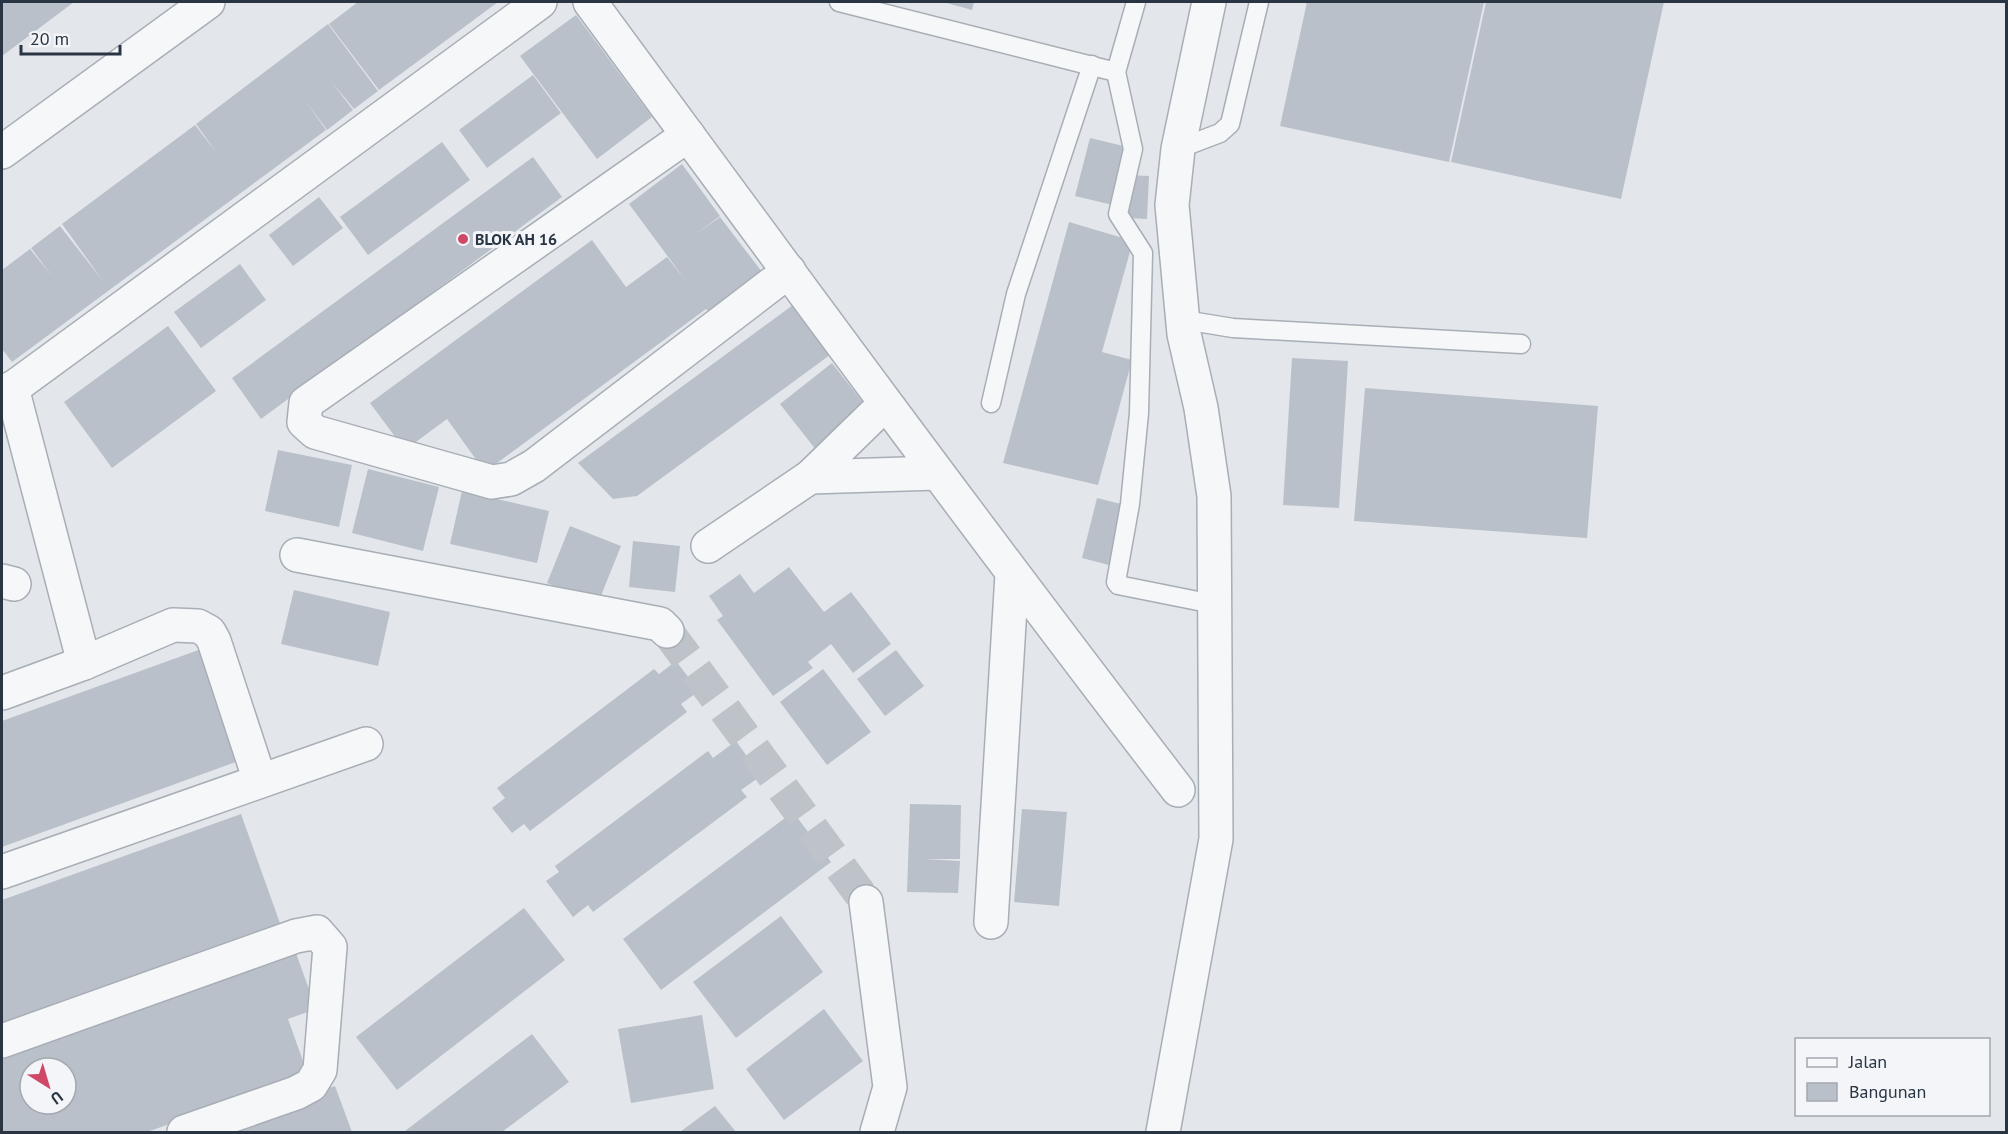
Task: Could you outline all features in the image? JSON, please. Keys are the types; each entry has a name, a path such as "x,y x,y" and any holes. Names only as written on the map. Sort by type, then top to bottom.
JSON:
{"street":[{"path":"2,152 208,2"},
{"path":"84,663 7,392 540,2"},
{"path":"590,2 885,404 1178,790"},
{"path":"1163,1132 1216,839 1214,496 1202,408 1184,334 1172,205 1178,149 1209,2"},
{"path":"688,135 306,403 304,422 315,432 492,482 511,479 534,466 789,271"},
{"path":"708,546 810,477 885,404"},
{"path":"810,477 937,473"},
{"path":"297,555 660,624 667,631"},
{"path":"991,922 1012,574"},
{"path":"2,693 84,663 173,625 198,626 209,632 214,641 260,781"},
{"path":"2,872 366,744"},
{"path":"866,902 890,1087 877,1132"},
{"path":"2,1041 296,936 317,932 330,947 320,1070 311,1084 296,1093 184,1132"}],"lane":[{"path":"839,2 1116,72"},
{"path":"1136,2 1116,72 1133,149 1118,214 1143,253 1139,413 1130,504 1116,583 1214,604"},
{"path":"1178,149 1220,133 1230,124 1259,2"},
{"path":"991,403 1016,294 1092,65"},
{"path":"1184,320 1233,328 1521,344"}],"building":[{"path":"2,2 74,2 2,56"},
{"path":"358,2 498,2 379,90 329,24"},
{"path":"943,2 974,2 972,10"},
{"path":"1307,2 1484,2 1449,162 1280,126"},
{"path":"1486,2 1664,2 1621,199 1451,162"},
{"path":"576,15 652,117 597,159 520,56"},
{"path":"328,24 378,91 354,109 331,81 353,110 327,130 305,100 326,130 12,362 2,349 2,270 30,249 52,276 31,248 60,226 103,281 62,224 195,125 217,153 196,124"},
{"path":"533,75 561,113 487,168 459,130"},
{"path":"1090,138 1132,148 1117,206 1075,196"},
{"path":"442,142 470,180 368,255 340,217"},
{"path":"533,157 562,197 261,419 232,378"},
{"path":"682,164 720,216 696,234 720,217 762,272 708,311 706,309 485,472 447,419 405,450 370,403 592,240 626,287 667,257 686,281 629,204"},
{"path":"1129,175 1149,176 1147,219 1126,218"},
{"path":"319,197 343,228 293,266 269,235"},
{"path":"1069,222 1133,241 1102,352 1132,360 1098,485 1003,463"},
{"path":"240,264 266,300 201,348 174,312"},
{"path":"797,302 834,352 637,496 613,499 578,463"},
{"path":"168,326 216,391 112,468 64,402"},
{"path":"1292,358 1348,361 1339,508 1283,505"},
{"path":"832,363 872,414 820,455 780,404"},
{"path":"1365,388 1598,406 1587,538 1354,521"},
{"path":"278,450 352,465 339,527 265,511"},
{"path":"368,469 439,487 423,551 352,533"},
{"path":"462,491 549,511 537,563 450,544"},
{"path":"1097,498 1125,505 1109,565 1082,558"},
{"path":"570,526 621,546 598,603 547,583"},
{"path":"633,541 680,546 675,592 629,587"},
{"path":"789,567 824,612 851,592 891,644 853,673 831,644 808,662 813,668 773,696 717,620 723,616 709,596 740,574 754,593"},
{"path":"294,590 390,612 378,666 281,644"},
{"path":"204,648 244,759 2,847 2,721"},
{"path":"896,650 924,686 885,716 857,679"},
{"path":"676,661 699,691 681,704 687,712 530,831 524,824 512,833 492,808 505,798 497,788 654,669 659,674"},
{"path":"823,669 871,732 827,765 780,702"},
{"path":"736,741 761,776 741,790 747,797 593,912 588,905 573,917 546,881 559,872 555,866 708,751 713,758"},
{"path":"910,804 961,805 960,859 924,859 960,861 958,893 907,892"},
{"path":"1022,809 1067,812 1059,906 1014,902"},
{"path":"793,812 831,862 661,990 623,939"},
{"path":"241,814 281,926 2,1026 2,900"},
{"path":"524,908 565,960 397,1090 356,1037"},
{"path":"781,916 823,972 736,1038 693,982"},
{"path":"296,953 316,1009 288,1019 308,1075 147,1132 2,1132 2,1059"},
{"path":"824,1009 863,1061 784,1120 746,1069"},
{"path":"702,1015 714,1089 631,1103 618,1029"},
{"path":"532,1034 569,1082 502,1132 405,1131"},
{"path":"335,1086 352,1132 206,1132"},
{"path":"715,1106 736,1132 680,1132"}],"tunnel":[{"path":"667,631 866,902"}],"place":[{"name":"BLOK AH 16","path":"463,239"}]}
